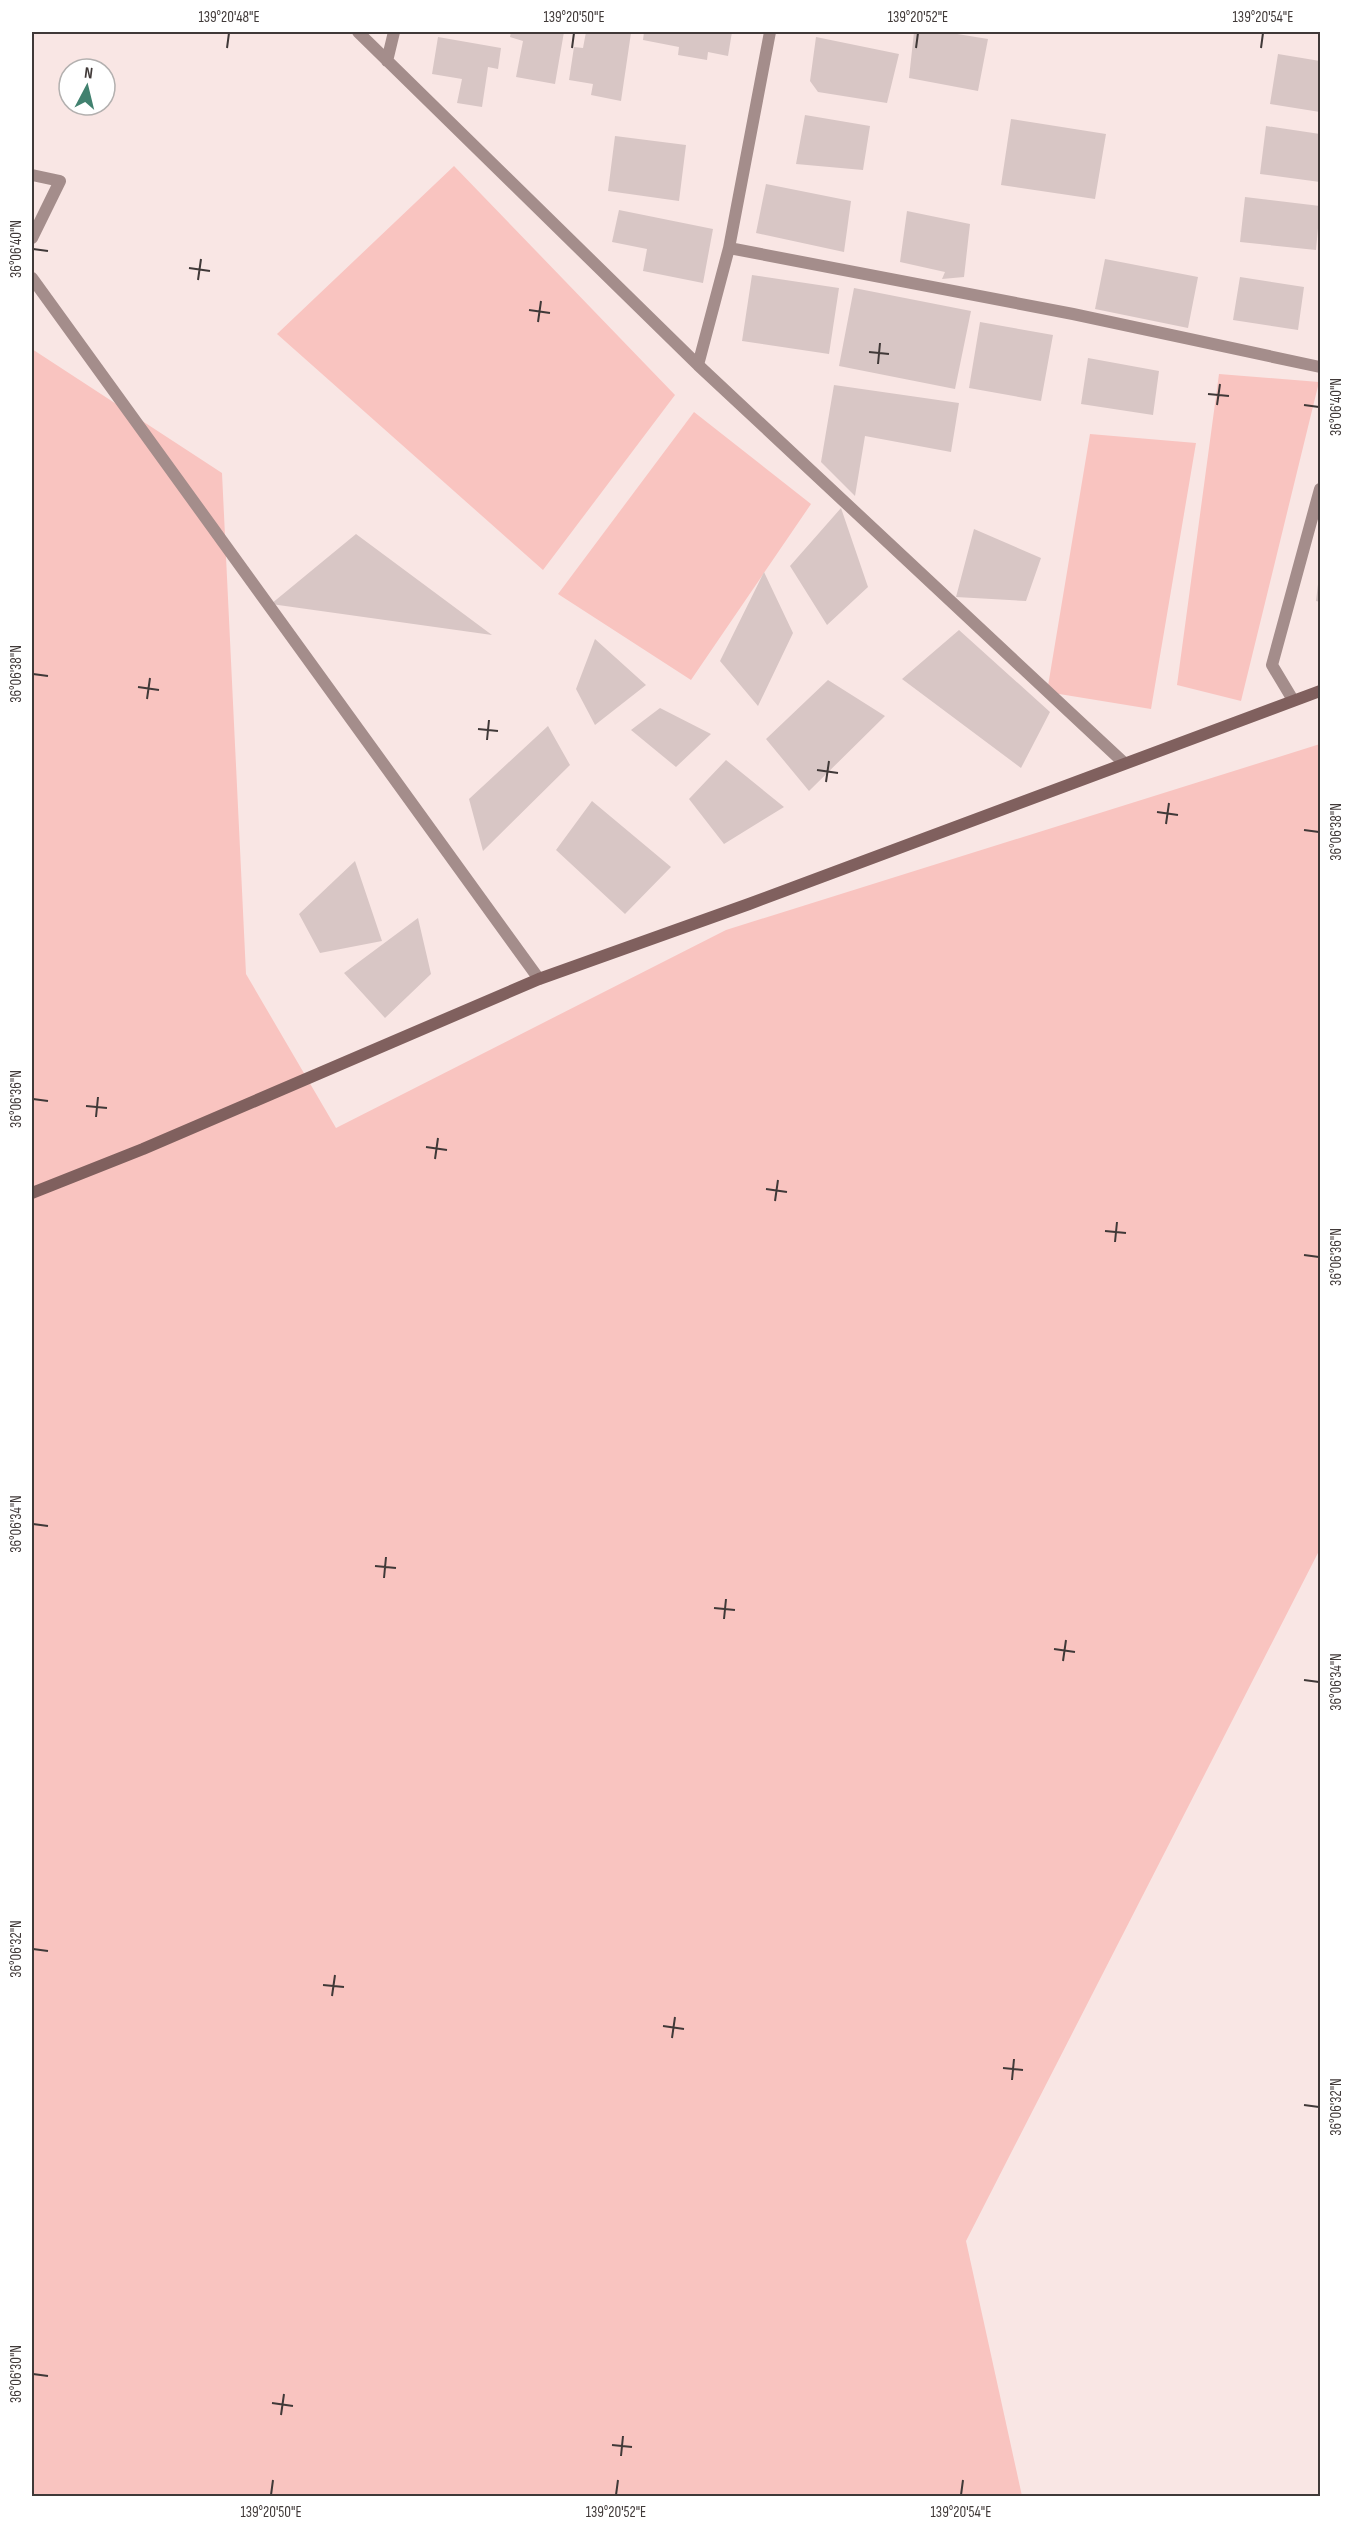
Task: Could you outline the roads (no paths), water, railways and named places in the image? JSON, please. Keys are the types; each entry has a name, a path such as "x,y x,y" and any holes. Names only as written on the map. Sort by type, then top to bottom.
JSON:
{"street":[{"path":"358,32 698,366 1124,764"},
{"path":"387,61 394,32"},
{"path":"698,366 729,248 770,32"},
{"path":"32,175 60,181 32,238"},
{"path":"729,248 1073,314 1320,367"},
{"path":"32,278 539,979"},
{"path":"1293,700 1272,664 1320,489"},
{"path":"32,1193 143,1149 539,979 749,904 1320,691"}]}
